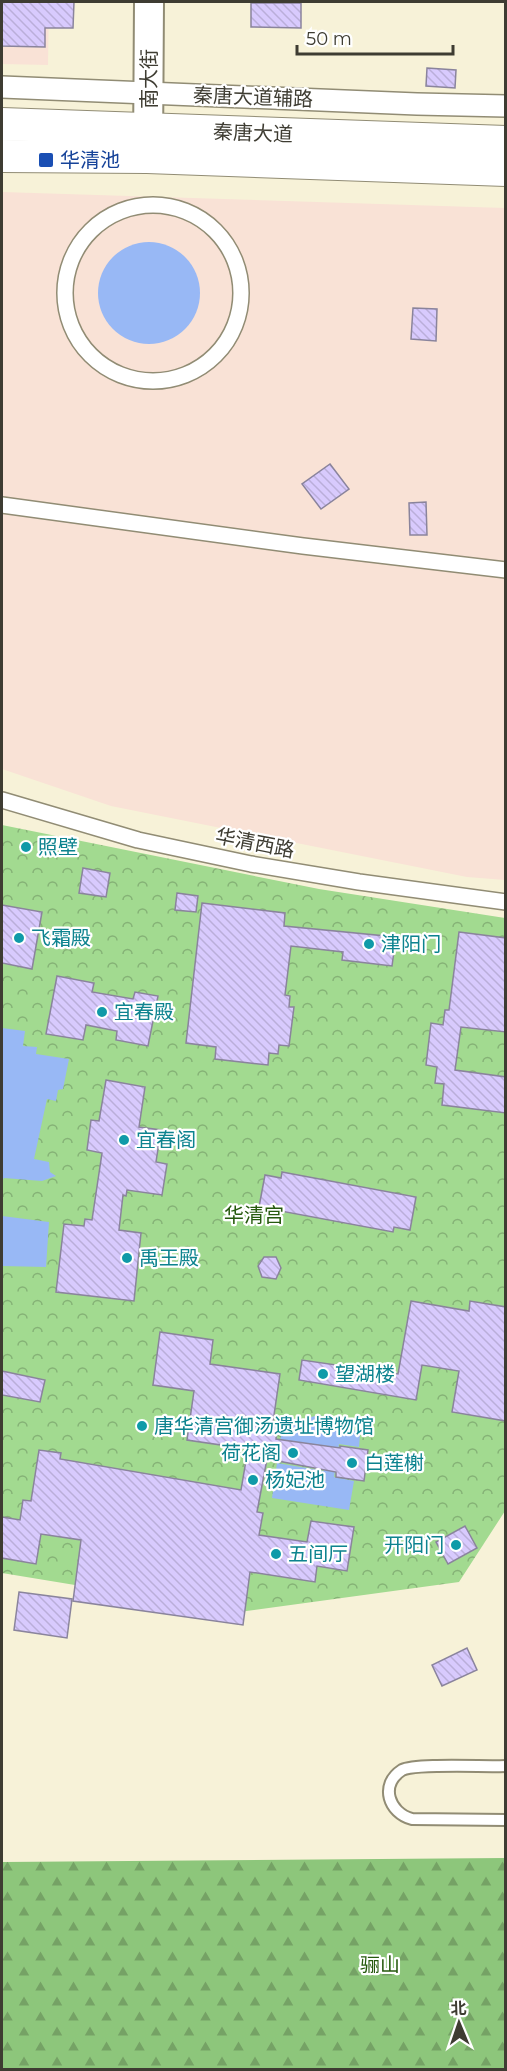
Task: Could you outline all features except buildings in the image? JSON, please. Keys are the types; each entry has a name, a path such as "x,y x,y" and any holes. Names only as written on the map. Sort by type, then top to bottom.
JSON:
{"main road":[{"name":"南大街","path":"148,144 149,2"},
{"name":"秦唐大道","path":"2,124 148,144 506,170"},
{"name":"秦唐大道","path":"2,156 148,144 506,141"}],"street":[{"name":"秦唐大道辅路","path":"2,87 506,106"},
{"path":"162,205 192,213 217,231 234,256 242,285 239,316 226,343 205,365 177,378 147,382 117,374 94,359 76,338 66,312 65,284 72,257 87,234 108,216 134,207 162,205"},
{"path":"2,505 303,546 506,570"},
{"name":"华清西路","path":"2,800 138,840 251,864 359,882 506,902"}],"lane":[{"path":"506,1766 408,1767 394,1778 389,1795 396,1812 412,1820 506,1820"}],"shaded area":[{"path":"2,2 49,2 48,65 2,64"},
{"path":"2,192 505,208 505,880 467,877 111,806 2,769"}],"green space":[{"name":"华清宫","path":"2,825 319,889 505,918 505,1511 459,1582 239,1612 2,1573"},
{"name":"骊山","path":"505,1858 505,2069 2,2069 2,1862"}],"water":[{"path":"149,242 169,246 185,257 196,273 200,293 196,313 185,329 169,340 149,344 129,340 113,329 102,313 98,293 102,273 113,257 129,246"},
{"path":"2,1028 25,1031 23,1046 37,1047 36,1054 69,1059 63,1089 58,1090 56,1101 47,1099 34,1159 49,1162 50,1172 56,1176 42,1181 4,1178 2,1181"},
{"path":"2,1216 49,1222 46,1267 2,1266"},
{"path":"318,1415 340,1422 360,1435 359,1447 339,1444 334,1477 354,1481 349,1510 272,1498 277,1463 324,1471 328,1446 280,1440 282,1432 305,1419"}],"place":[{"name":"华清池","path":"46,160"},
{"name":"照壁","path":"26,847"},
{"name":"飞霜殿","path":"19,938"},
{"name":"津阳门","path":"369,944"},
{"name":"宜春殿","path":"102,1012"},
{"name":"宜春阁","path":"124,1140"},
{"name":"禹王殿","path":"127,1258"},
{"name":"望湖楼","path":"323,1374"},
{"name":"唐华清宫御汤遗址博物馆","path":"142,1426"},
{"name":"荷花阁","path":"293,1453"},
{"name":"白莲榭","path":"352,1463"},
{"name":"杨妃池","path":"253,1480"},
{"name":"开阳门","path":"456,1545"},
{"name":"五间厅","path":"276,1554"}]}
